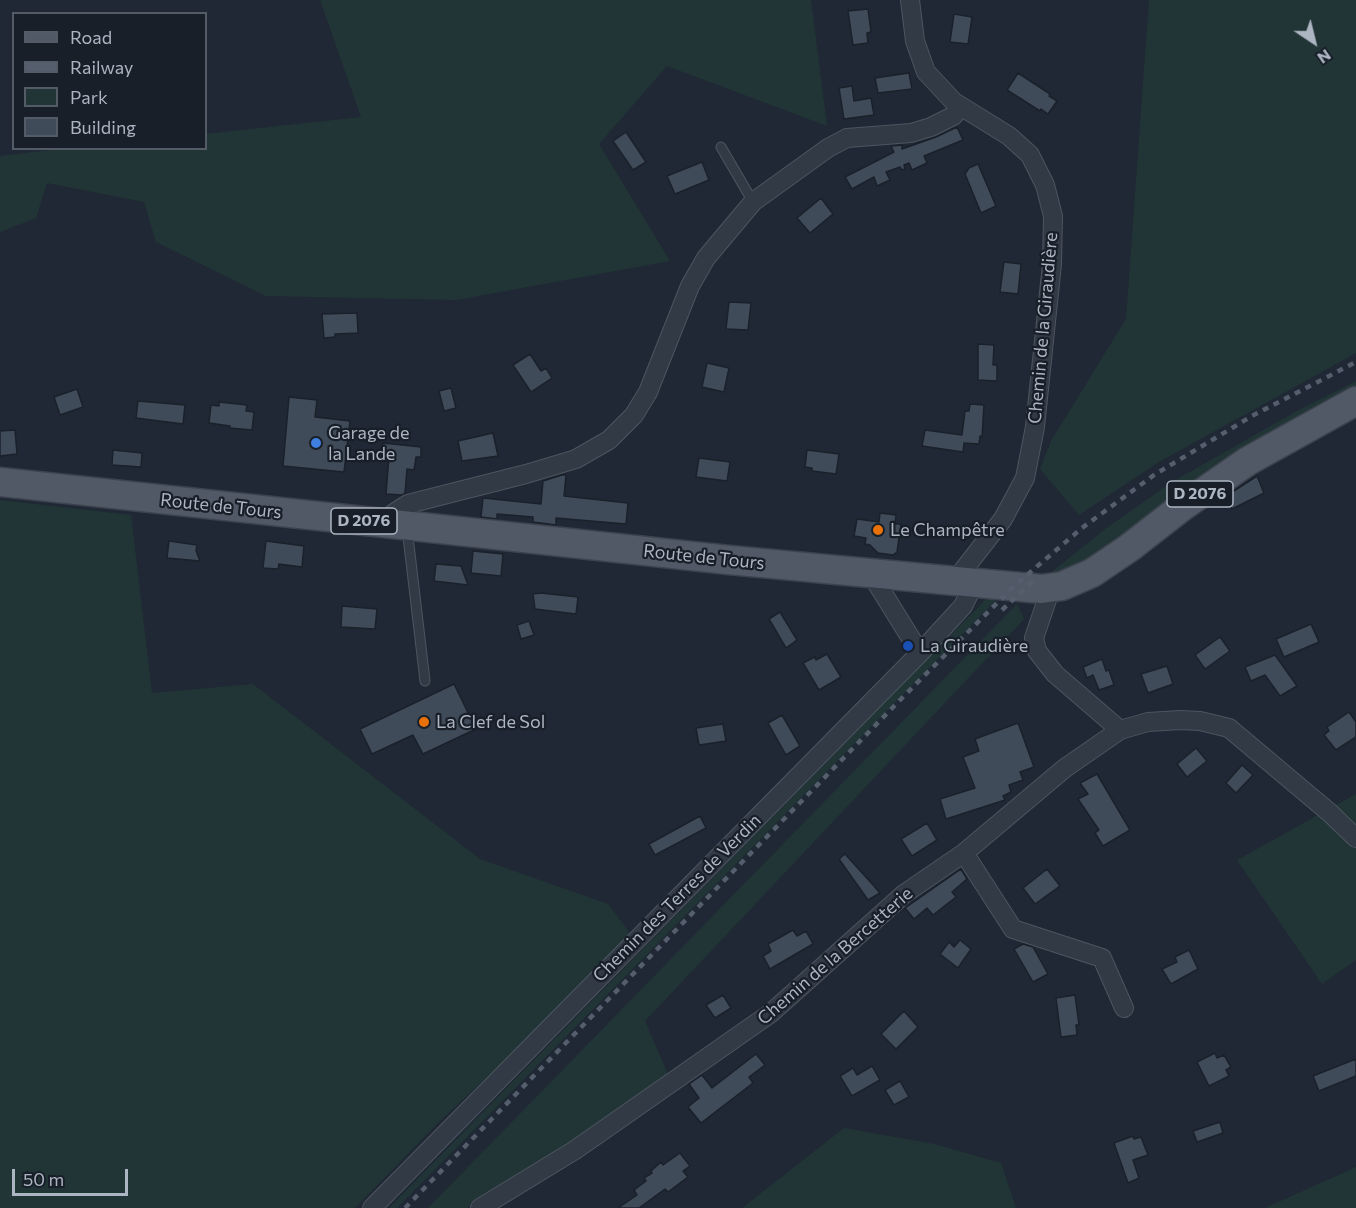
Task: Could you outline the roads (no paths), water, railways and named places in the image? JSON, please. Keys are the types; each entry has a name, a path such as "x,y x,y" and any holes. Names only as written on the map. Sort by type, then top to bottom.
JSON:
{"main road":[{"name":"Route de Tours","path":"0,482 871,574 1042,589 1076,580 1099,569 1248,460 1308,425 1356,401"}],"street":[{"name":"Chemin de la Giraudière","path":"910,0 920,61 933,82 961,107 1009,136 1030,155 1045,184 1053,216 1035,427 1025,478 964,583"},
{"path":"398,524 394,513 408,504 576,459 609,440 634,415 648,392 690,286 706,258 753,202 828,148 847,138 911,133 931,127 953,116 961,107"},
{"path":"871,574 920,653"},
{"name":"Chemin des Terres de Verdin","path":"372,1208 920,653 963,606 964,583"},
{"path":"1052,588 1034,638 1037,651 1055,674 1120,730"},
{"name":"Chemin de la Bercetterie","path":"480,1208 575,1150 757,1023 796,992 904,894 964,853 1065,768 1120,730 1148,722 1180,720 1229,728 1330,813 1356,838"},
{"path":"964,853 1013,929 1102,958 1124,1008"}],"lane":[{"path":"721,147 753,202"},
{"path":"398,524 425,681"}],"railway":[{"path":"405,1208 1013,587 1082,528 1154,475 1252,416 1356,362"},
{"path":"1002,610 1033,581"}],"place":[{"name":"Garage de la Lande","path":"316,443"},
{"name":"Le Champêtre","path":"878,530"},
{"name":"La Giraudière","path":"908,646"},
{"name":"La Clef de Sol","path":"424,722"}]}
